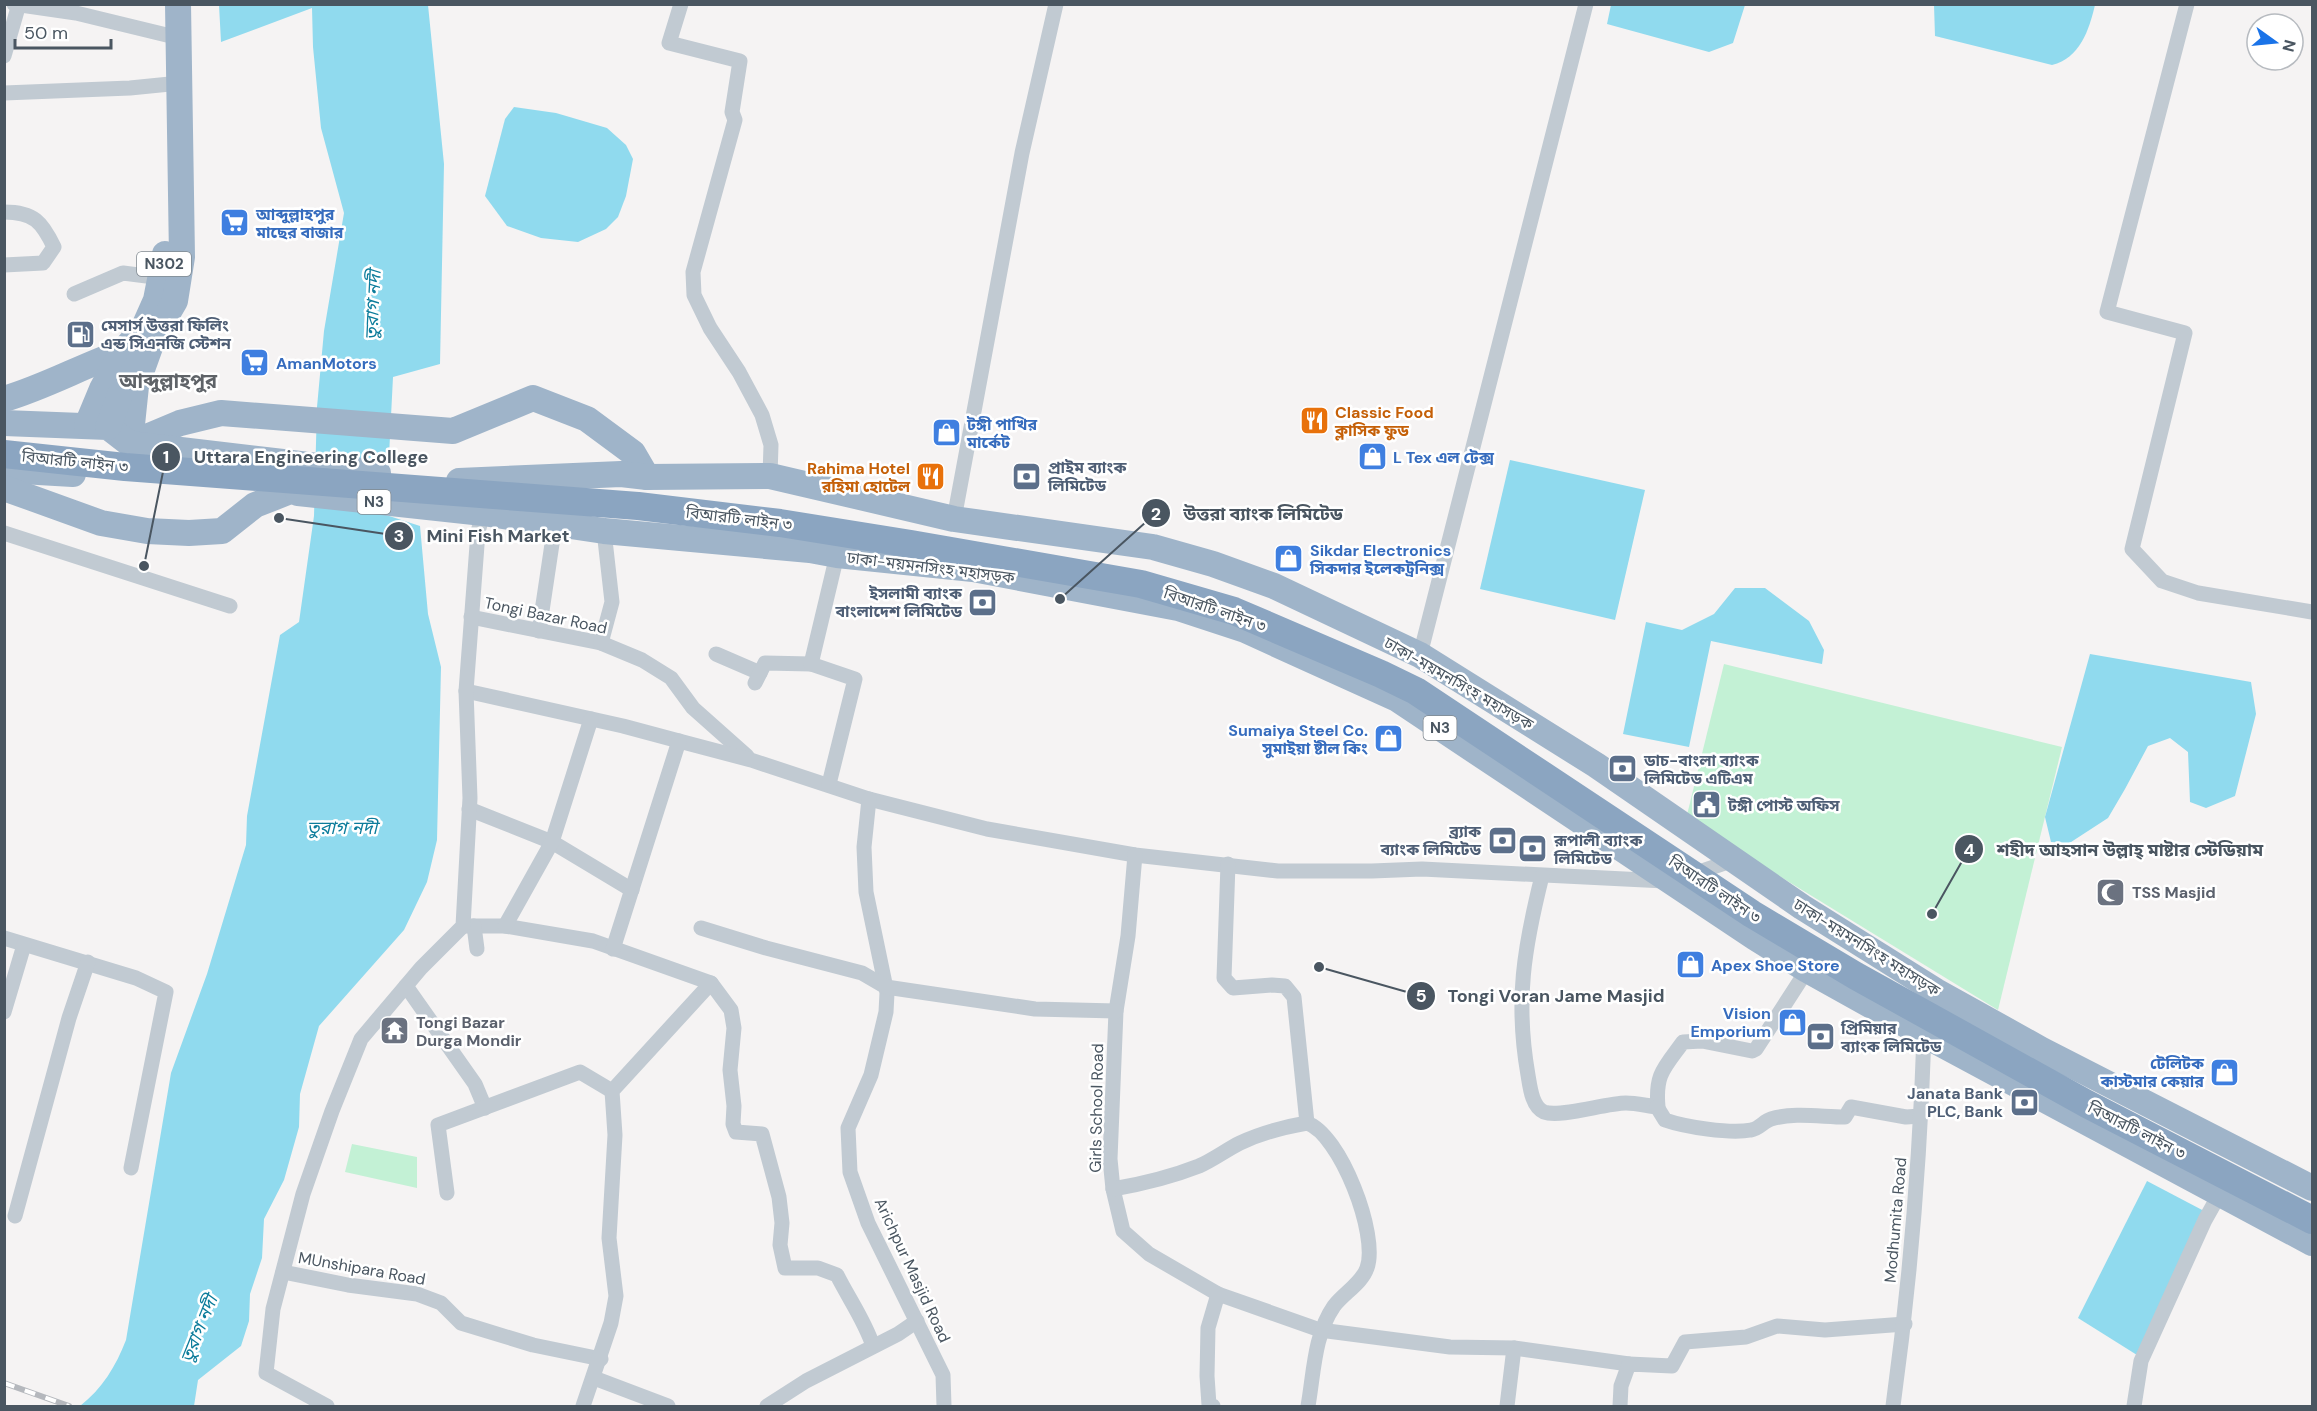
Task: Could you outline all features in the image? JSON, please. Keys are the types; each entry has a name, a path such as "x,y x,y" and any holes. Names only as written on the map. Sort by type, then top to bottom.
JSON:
{"highway":[{"name":"N302","path":"97,426 120,395 176,302 182,257 178,4"},
{"name":"N302","path":"97,426 102,388 122,352 144,327 156,300 162,278 180,83"},
{"name":"N302","path":"130,444 136,386 150,347"},
{"path":"4,399 27,392 93,362 122,352"},
{"path":"4,423 97,426 130,444 180,423 221,413 453,431 533,398 587,419 633,453 647,477"},
{"name":"N3","path":"130,444 294,479 472,512"},
{"name":"বিআরটি লাইন ৩","path":"4,454 125,467 638,506 768,521 1141,584 1234,611 1416,691 1677,875 2087,1104 2313,1220"},
{"name":"N3","path":"4,470 294,479"},
{"name":"ঢাকা-ময়মনসিংহ মহাসড়ক","path":"294,479 468,482 621,474 647,477 770,476 954,519 1153,547 1213,564 1274,586 1420,656 1596,765 1802,907 1936,991 2042,1050 2313,1188"},
{"path":"4,488 101,523 147,531 189,533 222,531 294,479"},
{"name":"ঢাকা-ময়মনসিংহ মহাসড়ক","path":"472,512 604,531 810,550 996,573 1178,608 1245,630 1396,699 1677,875 1754,937 1807,970"},
{"path":"1807,970 2219,1195 2313,1243"}],"street":[{"path":"681,4 669,43 741,61 732,112 735,120 693,272 694,295 710,328 739,372 762,415 771,445 770,476"},
{"path":"954,519 1022,153 1056,4"},
{"path":"1420,656 1586,4"},
{"path":"2187,4 2107,312 2185,333 2132,549 2162,581 2198,593 2313,612"},
{"path":"4,57 17,5 76,14 179,38"},
{"path":"4,93 129,88 180,83"},
{"path":"4,212 24,212 45,228 54,247 43,263 4,265"},
{"path":"74,294 123,273 162,278"},
{"path":"472,512 478,531 466,692 469,809 468,926 477,949"},
{"path":"539,631 555,524"},
{"path":"601,643 612,602 604,531"},
{"path":"4,533 230,606"},
{"path":"811,664 837,555"},
{"name":"Tongi Bazar Road","path":"471,617 601,643 642,660 671,678 693,708 751,760"},
{"path":"716,654 757,678 765,663 811,664 855,679 829,784"},
{"path":"466,692 591,719 751,760 869,799 987,830 1135,855 1278,871 1372,871 1422,868 1515,872 1542,876 1677,875 1734,860"},
{"path":"505,926 552,842 591,719"},
{"path":"613,949 679,741"},
{"name":"Arichpur Masjid Road","path":"869,799 864,847 866,892 886,987 886,1012 871,1075 848,1128 849,1172 868,1223 943,1375 944,1407"},
{"path":"469,809 552,842 632,890"},
{"name":"Girls School Road","path":"1135,855 1128,936 1116,1011 1110,1159 1113,1189 1123,1231 1149,1254 1218,1294 1320,1330 1450,1347 1514,1348 1629,1364 1672,1366 1685,1342 1746,1337 1777,1326 1824,1329 1905,1324"},
{"path":"1228,864 1224,978 1233,988 1285,986 1294,997 1307,1123"},
{"path":"1542,876 1531,922 1521,998 1523,1047 1532,1095 1539,1108 1546,1113 1572,1112 1626,1103 1657,1107"},
{"path":"327,1407 266,1373 273,1309 303,1194 332,1111 361,1039 406,986 468,926 505,926 592,941 711,983 730,1010 734,1028 730,1070 734,1106 733,1124 736,1132 762,1134 779,1197 782,1223 780,1245 785,1268 818,1268 837,1275 850,1302 864,1323 873,1346"},
{"path":"701,928 862,973 886,987 1035,1009 1116,1011"},
{"path":"4,938 88,962 136,978 166,992 131,1168"},
{"path":"4,1012 24,945"},
{"path":"15,1216 69,1018 88,962"},
{"path":"1807,970 1756,1049 1752,1051 1702,1041 1683,1042 1662,1071 1656,1088 1657,1107 1665,1120 1679,1125 1752,1130 1769,1119 1799,1116 1845,1117 1851,1107 1906,1117 1921,1116"},
{"path":"583,1407 601,1359 616,1296 609,1238 615,1135 612,1091 711,983"},
{"path":"406,986 476,1084 485,1108"},
{"name":"Modhumita Road","path":"1893,1407 1905,1324 1921,1116 1924,1035"},
{"path":"447,1193 438,1125 580,1072 612,1091"},
{"path":"1113,1189 1139,1184 1201,1165 1240,1143 1286,1126 1307,1123 1317,1126 1339,1153 1349,1176 1366,1224 1370,1252 1367,1269 1336,1304 1320,1330 1308,1407"},
{"path":"2134,1407 2141,1361 2205,1220 2219,1195"},
{"name":"MUnshipara Road","path":"283,1272 348,1285 417,1294 441,1303 461,1323 532,1345 601,1359"},
{"path":"1213,1407 1209,1405 1207,1376 1208,1328 1218,1294"},
{"path":"767,1407 806,1381 898,1334 917,1321"},
{"path":"1507,1407 1514,1348"},
{"path":"1620,1407 1621,1386 1629,1364"},
{"path":"594,1378 668,1407"}],"green space":[{"path":"1724,664 2062,747 1998,1010 1686,819"},
{"path":"352,1144 417,1157 417,1188 345,1172"}],"water":[{"path":"1611,4 1745,5 1733,43 1709,52 1607,24"},
{"path":"1934,4 2095,5 2082,42 2070,56 2052,65 1935,36"},
{"name":"তুরাগ নদী","path":"219,5 428,5 444,164 440,364 393,377 386,515 420,526 428,614 441,667 437,840 427,882 404,930 319,1026 300,1094 299,1127 284,1180 264,1219 262,1258 250,1294 249,1321 241,1346 198,1380 194,1406 80,1406 107,1376 126,1340 171,1073 207,974 246,845 247,816 280,635 299,622 314,516 317,407 324,331 344,213 321,128 313,47 312,8 221,42"},
{"path":"514,107 556,113 607,128 626,145 633,159 626,196 618,217 606,229 578,242 541,238 507,226 485,196 505,119"},
{"path":"1510,460 1645,490 1615,620 1480,589"},
{"path":"1735,588 1765,588 1809,621 1824,650 1822,664 1711,641 1689,747 1623,734 1646,622 1682,630 1714,614"},
{"path":"2090,654 2251,682 2256,714 2235,796 2206,808 2190,802 2188,752 2170,738 2148,746 2108,818 2068,844 2051,842 2045,817"},
{"path":"2147,1181 2206,1212 2137,1355 2078,1318"}],"railway":[{"path":"4,1383 69,1406"}],"place":[{"name":"আব্দুল্লাহপুর মাছের বাজার","path":"235,223"},
{"name":"মেসার্স উত্তরা ফিলিং এন্ড সিএনজি স্টেশন","path":"80,334"},
{"name":"AmanMotors","path":"255,363"},
{"name":"Classic Food ক্লাসিক ফুড","path":"1314,421"},
{"name":"টঙ্গী পাখির মার্কেট","path":"946,433"},
{"name":"L Tex এল টেক্স","path":"1372,457"},
{"name":"প্রাইম ব্যাংক লিমিটেড","path":"1027,476"},
{"name":"Rahima Hotel রহিমা হোটেল","path":"931,477"},
{"name":"Mini Fish Market","path":"279,518"},
{"name":"Sikdar Electronics সিকদার ইলেকট্রনিক্স","path":"1289,559"},
{"name":"Uttara Engineering College","path":"144,566"},
{"name":"উত্তরা ব্যাংক লিমিটেড","path":"1060,599"},
{"name":"ইসলামী ব্যাংক বাংলাদেশ লিমিটেড","path":"983,602"},
{"name":"Sumaiya Steel Co. সুমাইয়া ষ্টীল কিং","path":"1389,739"},
{"name":"ডাচ-বাংলা ব্যাংক লিমিটেড এটিএম","path":"1623,769"},
{"name":"টঙ্গী পোস্ট অফিস","path":"1707,805"},
{"name":"ব্র্যাক ব্যাংক লিমিটেড","path":"1502,840"},
{"name":"রূপালী ব্যাংক লিমিটেড","path":"1533,849"},
{"name":"TSS Masjid","path":"2111,892"},
{"name":"শহীদ আহসান উল্লাহ্‌ মাষ্টার স্টেডিয়াম","path":"1932,914"},
{"name":"Apex Shoe Store","path":"1690,965"},
{"name":"Tongi Voran Jame Masjid","path":"1319,967"},
{"name":"Vision Emporium","path":"1792,1022"},
{"name":"Tongi Bazar Durga Mondir","path":"395,1031"},
{"name":"প্রিমিয়ার ব্যাংক লিমিটেড","path":"1820,1037"},
{"name":"টেলিটক কাস্টমার কেয়ার","path":"2225,1072"},
{"name":"Janata Bank PLC, Bank","path":"2024,1102"}],"district":[{"name":"আব্দুল্লাহপুর","path":"168,381"}]}
